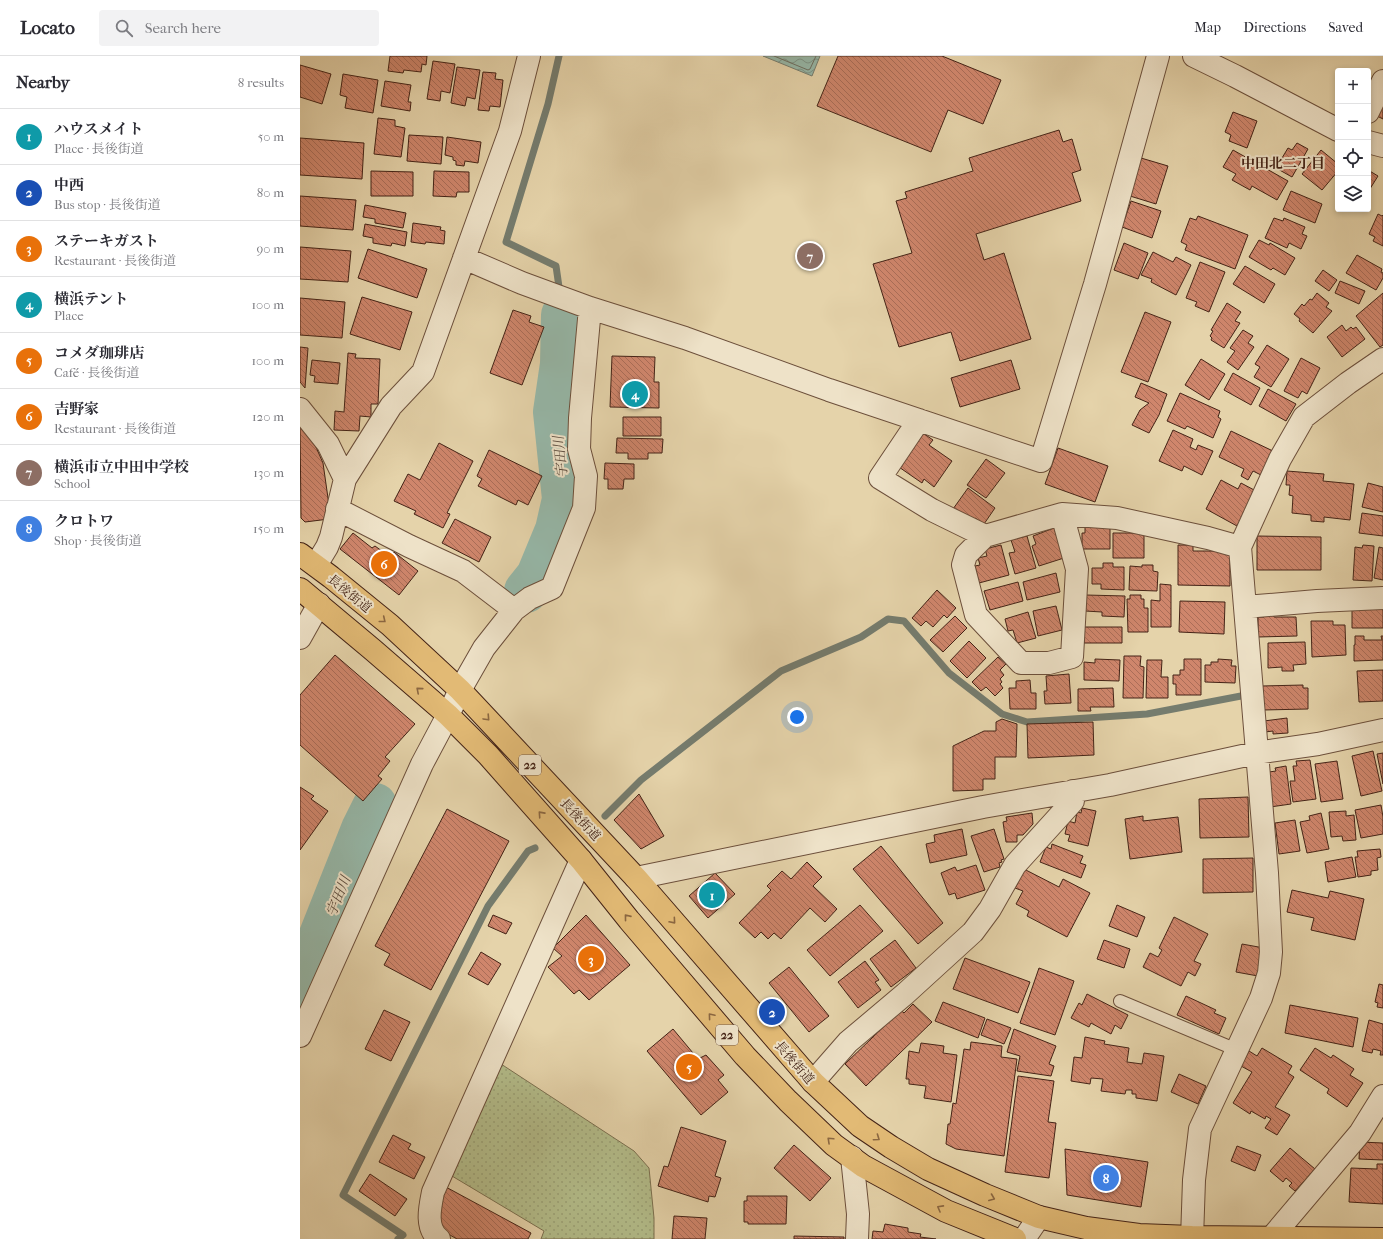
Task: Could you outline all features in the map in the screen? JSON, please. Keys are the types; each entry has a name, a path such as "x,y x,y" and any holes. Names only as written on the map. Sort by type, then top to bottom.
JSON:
{"main road":[{"name":"長後街道","path":"308,560 390,626 460,690 636,878 813,1082 860,1126 891,1147 928,1169 978,1192 1039,1217 1086,1228 1139,1235 1192,1238 1272,1237 1383,1239"},
{"name":"長後街道","path":"300,589 448,715 488,755 581,860 629,920 745,1056 788,1101 834,1145 863,1166 946,1211 1015,1239"}],"street":[{"path":"308,560 327,547 331,537 345,479 391,406 423,372 510,131 529,56"},
{"path":"464,258 522,283 590,308 685,338 829,390 1041,461 1095,284 1158,56"},
{"path":"1194,56 1335,128"},
{"path":"1371,106 1383,82"},
{"path":"1371,143 1383,146"},
{"path":"300,1036 422,764 460,690 484,648 514,610 530,598 552,588 584,508 586,476 579,449 580,418 590,308"},
{"path":"1192,1238 1194,1180 1200,1129 1261,998 1269,973 1271,952 1267,873 1240,547 1280,459 1304,417 1348,383 1383,359"},
{"path":"300,409 328,444 345,479"},
{"path":"919,420 880,478 932,510 985,536"},
{"path":"337,510 409,546 463,570 514,610"},
{"path":"1062,514 1077,569 1072,657 1049,663 1021,663 976,615 963,565 966,556 985,536 1062,514 1117,518 1208,538 1240,547"},
{"path":"1245,607 1317,601 1383,598"},
{"path":"300,638 319,604"},
{"path":"636,878 983,807 1110,785 1256,753 1318,744 1383,730"},
{"path":"813,1082 848,1042 905,994 973,932 990,909 1015,865 1073,801 1073,791"},
{"path":"439,1239 431,1226 429,1213 433,1192 581,860"},
{"path":"1272,1237 1360,1133 1383,1096"},
{"path":"852,1157 858,1214 858,1239"},
{"path":"1024,1239 1039,1217"}],"lane":[{"path":"1120,1001 1237,1050"}],"green space":[{"path":"501,1064 634,1151 649,1168 654,1218 654,1239 541,1239 544,1231 452,1176"}],"water":[{"path":"763,56 820,56 812,76"}],"building":[{"path":"390,56 427,56 426,65 422,64 421,72 404,70 403,73 388,71"},
{"path":"838,56 942,56 1001,80 983,124 948,110 931,152 817,106"},
{"path":"433,61 455,64 450,93 441,91 440,101 427,99"},
{"path":"300,65 331,74 322,104 300,97"},
{"path":"457,67 480,70 475,99 467,97 465,106 451,103"},
{"path":"483,72 496,73 495,79 503,80 500,107 490,106 489,111 478,110"},
{"path":"343,74 378,80 373,113 345,108 347,97 340,95"},
{"path":"385,81 411,85 408,102 411,102 410,111 381,106"},
{"path":"1383,104 1383,119 1377,116"},
{"path":"1233,112 1257,121 1247,148 1229,141 1231,135 1225,132"},
{"path":"378,118 395,120 395,126 405,128 401,157 374,154"},
{"path":"1059,130 1063,142 1072,139 1081,170 1072,173 1081,201 976,234 984,260 1004,253 1031,339 960,361 951,332 899,347 873,264 912,253 896,201 907,198 905,192 973,171 969,158"},
{"path":"409,135 443,137 441,164 407,161"},
{"path":"447,137 481,142 478,163 465,161 464,166 456,165 456,161 453,160 453,157 445,155"},
{"path":"300,138 364,143 362,179 300,175"},
{"path":"1297,143 1308,149 1292,177 1276,168 1288,148 1292,150"},
{"path":"1233,150 1288,181 1277,200 1252,186 1250,190 1232,180 1236,174 1223,167"},
{"path":"1321,150 1335,162 1335,175 1322,190 1302,174"},
{"path":"1141,158 1168,166 1156,204 1130,196"},
{"path":"371,171 413,172 413,196 371,196"},
{"path":"434,171 469,172 469,192 457,192 456,197 433,196"},
{"path":"1371,172 1378,176 1371,187"},
{"path":"1291,191 1322,204 1315,223 1283,210"},
{"path":"300,196 356,200 353,230 300,226"},
{"path":"1131,201 1161,211 1152,238 1122,227"},
{"path":"365,205 406,213 403,228 375,223 375,219 363,217"},
{"path":"1378,214 1383,215 1383,246 1373,241 1375,237 1369,234"},
{"path":"1198,216 1248,235 1235,269 1185,250 1187,245 1181,242 1190,218 1196,220"},
{"path":"1274,218 1283,221 1284,218 1305,227 1302,234 1307,236 1301,249 1289,243 1287,248 1265,238"},
{"path":"413,223 441,227 440,230 445,231 444,244 411,242"},
{"path":"365,224 407,232 405,246 392,243 391,246 373,243 373,238 363,236"},
{"path":"1259,240 1269,245 1270,243 1295,258 1285,275 1273,268 1271,270 1249,257"},
{"path":"1124,243 1148,253 1138,279 1114,270"},
{"path":"300,247 351,251 348,282 300,279"},
{"path":"368,249 427,269 417,298 358,278"},
{"path":"1153,252 1173,262 1176,257 1191,265 1176,295 1151,282 1152,279 1141,275"},
{"path":"1357,255 1382,269 1381,272 1383,273 1383,278 1376,290 1346,273"},
{"path":"1200,262 1225,272 1209,312 1195,306 1197,302 1186,298"},
{"path":"1245,266 1275,284 1264,303 1233,284"},
{"path":"1323,270 1337,280 1329,291 1315,281"},
{"path":"1340,281 1365,291 1359,304 1335,293"},
{"path":"1317,293 1329,303 1326,307 1332,311 1313,333 1299,321 1300,319 1294,314 1302,304 1304,306 1310,299 1312,300"},
{"path":"1383,293 1383,345 1380,347 1356,316"},
{"path":"362,297 412,312 400,350 350,334"},
{"path":"300,298 345,302 342,338 300,335"},
{"path":"1227,303 1241,312 1235,321 1240,323 1224,348 1211,340 1212,338 1210,336 1213,331 1211,330"},
{"path":"513,310 531,316 529,322 544,327 522,385 490,373"},
{"path":"1145,312 1171,322 1148,382 1121,372"},
{"path":"1342,325 1346,331 1351,327 1353,329 1356,327 1365,339 1342,357 1327,337"},
{"path":"1243,330 1253,336 1248,343 1254,347 1238,370 1227,362 1235,351 1230,348"},
{"path":"1267,345 1289,359 1271,387 1254,377 1260,367 1255,364"},
{"path":"300,347 308,348 305,388 300,382"},
{"path":"348,353 356,354 355,358 380,359 378,404 371,404 371,417 360,416 359,431 334,430 335,411 344,412"},
{"path":"612,356 655,357 654,382 659,382 659,408 610,407"},
{"path":"1301,358 1320,368 1307,394 1302,391 1298,398 1284,391"},
{"path":"1201,359 1225,374 1209,400 1185,385"},
{"path":"312,360 340,363 338,384 314,382 315,376 310,375"},
{"path":"1011,360 1020,389 960,407 951,378"},
{"path":"1233,373 1260,388 1251,405 1224,390"},
{"path":"1141,383 1167,394 1159,415 1149,433 1132,425 1140,410 1149,403 1135,397"},
{"path":"1268,389 1296,404 1286,421 1259,406"},
{"path":"1180,393 1220,411 1218,417 1221,419 1213,438 1187,426 1185,429 1167,421"},
{"path":"623,417 661,417 661,436 623,436"},
{"path":"300,423 312,438 323,463 330,512 329,519 305,522 301,518"},
{"path":"1173,430 1193,439 1190,447 1196,450 1198,445 1213,451 1202,475 1184,466 1182,471 1159,461"},
{"path":"920,431 933,440 929,445 952,461 934,487 924,479 922,483 896,465"},
{"path":"1231,431 1275,452 1263,476 1253,471 1248,480 1241,476 1244,469 1219,457"},
{"path":"617,438 663,439 662,453 648,453 648,459 628,459 628,453 616,453"},
{"path":"439,443 473,461 447,513 450,514 443,528 414,514 416,511 394,501 408,474 420,480"},
{"path":"1058,448 1108,466 1095,502 1045,484"},
{"path":"489,450 542,476 528,505 518,500 516,505 478,486 482,479 477,476"},
{"path":"986,459 1005,473 986,498 967,485"},
{"path":"605,463 634,464 634,479 624,479 623,489 608,489 608,479 604,479"},
{"path":"1287,471 1324,474 1323,481 1354,484 1350,520 1324,517 1324,522 1311,521 1311,515 1292,513 1293,496 1289,495 1290,485 1286,485"},
{"path":"1221,480 1238,489 1241,483 1256,491 1237,526 1206,509"},
{"path":"1368,483 1383,487 1383,512 1362,507"},
{"path":"968,488 995,508 984,524 975,518 971,522 953,509"},
{"path":"1362,513 1383,516 1383,536 1359,533"},
{"path":"455,519 491,537 479,562 442,543"},
{"path":"1085,524 1110,526 1110,549 1082,549 1082,533 1085,533"},
{"path":"1054,528 1064,558 1039,566 1032,546 1036,544 1033,536"},
{"path":"353,533 372,548 375,546 390,557 394,552 418,571 399,595 340,549"},
{"path":"1113,533 1144,533 1144,558 1113,558"},
{"path":"1027,536 1036,568 1015,574 1009,553 1015,552 1011,540"},
{"path":"1257,536 1321,537 1321,570 1257,570"},
{"path":"1001,545 1009,575 979,583 975,566 980,565 978,558 987,556 985,549"},
{"path":"1178,545 1193,545 1193,551 1230,551 1230,586 1178,585"},
{"path":"1363,545 1374,546 1372,581 1353,580 1355,547 1362,548"},
{"path":"1379,547 1383,548 1383,580 1374,578"},
{"path":"1103,563 1113,563 1113,567 1124,567 1124,590 1101,589 1101,584 1092,584 1092,568 1103,568"},
{"path":"1142,565 1153,565 1153,571 1158,572 1157,591 1129,590 1130,566 1142,567"},
{"path":"1056,573 1060,592 1027,600 1023,582"},
{"path":"1018,582 1023,601 990,610 984,591"},
{"path":"1160,584 1171,585 1171,627 1151,627 1151,600 1160,601"},
{"path":"937,590 956,608 947,618 944,615 933,627 926,621 921,626 912,618"},
{"path":"1086,595 1125,596 1124,617 1102,616 1102,612 1085,611"},
{"path":"1130,595 1141,595 1141,599 1144,599 1144,608 1148,608 1148,632 1128,632 1127,599 1130,599"},
{"path":"1180,601 1225,602 1224,634 1179,632"},
{"path":"1056,606 1062,630 1038,636 1033,611"},
{"path":"1352,608 1383,608 1383,628 1352,628"},
{"path":"1028,612 1036,638 1017,643 1013,630 1008,631 1005,619"},
{"path":"1264,613 1273,613 1274,617 1296,617 1297,636 1258,637 1258,617 1264,617"},
{"path":"955,616 967,628 943,652 930,640"},
{"path":"1311,621 1333,621 1333,625 1345,625 1346,655 1312,657"},
{"path":"1084,627 1122,627 1122,643 1084,643"},
{"path":"1355,636 1364,636 1364,640 1382,640 1381,636 1383,636 1383,660 1354,661"},
{"path":"969,641 986,658 967,678 950,661"},
{"path":"1305,642 1306,664 1293,665 1294,671 1282,671 1282,667 1268,668 1268,643"},
{"path":"335,655 415,724 385,757 390,761 378,776 382,779 363,801 300,745 300,695"},
{"path":"1124,656 1141,656 1140,666 1144,667 1143,698 1123,698"},
{"path":"998,657 1006,664 1000,670 1004,675 1000,679 1002,682 1000,684 1003,688 995,696 986,687 981,691 972,682"},
{"path":"1095,659 1120,660 1119,681 1084,680 1084,662 1095,663"},
{"path":"1184,659 1201,659 1201,695 1176,695 1176,684 1173,684 1173,675 1180,675 1180,670 1184,670"},
{"path":"1218,659 1232,660 1231,666 1236,666 1235,683 1205,682 1205,665 1211,665 1211,662 1218,662"},
{"path":"1147,660 1162,660 1161,677 1168,677 1168,698 1146,698"},
{"path":"1383,670 1383,701 1359,702 1357,671"},
{"path":"1069,674 1071,703 1045,704 1044,691 1047,691 1046,676"},
{"path":"1030,680 1031,693 1036,693 1036,709 1010,709 1009,688 1016,688 1016,681"},
{"path":"1303,685 1303,688 1308,688 1308,709 1263,710 1262,686"},
{"path":"1113,688 1114,707 1090,707 1091,711 1078,711 1078,689"},
{"path":"1287,718 1288,733 1273,734 1273,731 1265,732 1264,721"},
{"path":"1002,719 1017,724 1016,757 995,757 995,779 983,779 983,790 953,791 953,746 984,731 996,731 996,722"},
{"path":"1093,722 1094,755 1028,758 1027,724"},
{"path":"1373,751 1382,791 1361,796 1352,756"},
{"path":"1383,753 1383,784 1377,754"},
{"path":"1310,760 1316,799 1293,802 1290,781 1295,781 1293,766 1297,766 1296,761"},
{"path":"1337,761 1343,799 1321,802 1315,764"},
{"path":"1286,766 1291,804 1270,807 1269,772 1276,771 1275,768"},
{"path":"300,787 314,796 311,799 328,811 300,850"},
{"path":"639,794 664,836 641,849 614,820"},
{"path":"1248,797 1249,837 1200,838 1199,799"},
{"path":"1381,805 1383,834 1361,838 1355,810"},
{"path":"1082,808 1096,811 1088,846 1068,841 1070,835 1065,834 1068,821 1075,823 1077,812 1081,813"},
{"path":"447,809 509,841 431,990 384,965 390,954 375,946"},
{"path":"1346,811 1346,816 1354,815 1356,840 1343,841 1342,836 1331,837 1329,812"},
{"path":"1032,813 1033,824 1023,835 1017,835 1017,842 1006,842 1003,822 1007,821 1006,817"},
{"path":"1321,813 1329,849 1307,853 1300,822 1310,820 1309,816"},
{"path":"1143,816 1143,821 1178,817 1182,852 1130,859 1125,819"},
{"path":"1295,820 1300,851 1279,854 1275,823"},
{"path":"962,829 967,855 930,863 926,844 935,842 934,835"},
{"path":"994,829 1004,859 999,863 1000,867 984,872 971,836"},
{"path":"1052,844 1083,856 1080,863 1086,865 1081,878 1040,862 1046,847 1051,849"},
{"path":"881,846 943,923 918,944 853,869"},
{"path":"1380,849 1381,857 1377,858 1378,870 1371,871 1371,875 1358,877 1355,857 1358,857 1357,851"},
{"path":"1352,857 1356,877 1328,882 1325,862"},
{"path":"1253,858 1253,892 1203,893 1203,859"},
{"path":"807,862 822,877 813,886 837,909 825,922 810,908 781,939 774,933 768,939 761,932 755,938 739,923 771,890 767,886 782,871 791,879"},
{"path":"976,865 985,890 957,899 955,893 949,895 941,873 955,867 957,871"},
{"path":"1020,867 1059,887 1063,879 1090,893 1067,937 1027,916 1029,911 1016,904 1023,891 1015,888 1018,883 1013,880"},
{"path":"715,873 735,894 708,918 689,896"},
{"path":"1292,890 1328,898 1330,891 1364,899 1355,940 1311,930 1314,918 1287,912"},
{"path":"860,905 883,931 830,976 807,950"},
{"path":"1117,905 1145,917 1137,937 1109,926"},
{"path":"493,915 512,923 506,934 488,926"},
{"path":"586,915 630,965 589,1000 579,990 574,994 548,967 562,956 553,948"},
{"path":"1174,917 1208,934 1194,961 1201,964 1195,976 1188,972 1181,986 1143,967 1150,953 1158,957 1162,950 1159,948"},
{"path":"895,940 916,968 891,987 870,959"},
{"path":"1104,940 1130,949 1124,968 1097,959"},
{"path":"1242,944 1264,948 1258,976 1236,972"},
{"path":"481,952 501,964 488,985 468,974"},
{"path":"965,958 1030,982 1018,1013 953,989"},
{"path":"865,961 879,980 875,982 881,990 858,1008 838,982"},
{"path":"789,967 829,1016 809,1032 769,983"},
{"path":"1039,968 1074,981 1055,1035 1020,1023"},
{"path":"1379,984 1383,985 1383,1008 1377,1007 1378,1003 1375,1002"},
{"path":"1087,994 1128,1015 1121,1029 1115,1025 1111,1034 1091,1023 1089,1027 1071,1018 1079,1003 1082,1005"},
{"path":"1186,996 1216,1010 1214,1013 1226,1018 1219,1034 1177,1015"},
{"path":"943,1002 985,1018 978,1038 935,1021"},
{"path":"913,1004 932,1022 866,1086 845,1064 901,1010 904,1013"},
{"path":"1290,1005 1358,1018 1353,1047 1285,1033"},
{"path":"384,1010 410,1022 391,1061 365,1049"},
{"path":"987,1019 1011,1028 1004,1044 981,1035"},
{"path":"1369,1020 1383,1024 1383,1055 1380,1055 1381,1051 1373,1049 1372,1053 1362,1051"},
{"path":"673,1029 698,1059 706,1055 724,1075 718,1080 728,1092 701,1115 647,1051"},
{"path":"1014,1029 1056,1046 1049,1064 1054,1066 1051,1076 1017,1071 1020,1056 1007,1052"},
{"path":"1085,1037 1105,1041 1104,1044 1129,1048 1127,1062 1142,1064 1144,1053 1164,1056 1157,1101 1136,1098 1136,1094 1132,1094 1132,1090 1126,1090 1125,1094 1101,1091 1103,1079 1091,1078 1090,1084 1071,1081 1074,1057 1082,1058"},
{"path":"971,1042 1002,1046 1001,1057 1017,1059 1004,1156 956,1149 946,1144 948,1124 950,1124 953,1103 956,1104 964,1049 970,1050"},
{"path":"921,1043 944,1046 943,1053 957,1055 951,1102 924,1098 926,1086 909,1084 909,1079 906,1079 909,1051 919,1053"},
{"path":"1262,1048 1292,1066 1288,1073 1294,1077 1275,1107 1290,1115 1277,1135 1265,1128 1271,1119 1266,1116 1265,1119 1251,1111 1250,1114 1233,1103 1252,1072 1241,1066 1249,1051 1257,1056"},
{"path":"1315,1048 1331,1058 1333,1055 1354,1069 1350,1075 1363,1083 1347,1107 1327,1093 1329,1089 1300,1070"},
{"path":"1179,1074 1206,1086 1198,1104 1171,1092"},
{"path":"1018,1076 1054,1081 1048,1122 1056,1123 1049,1178 1005,1172"},
{"path":"681,1127 726,1141 715,1176 721,1178 715,1197 709,1196 708,1202 658,1186 664,1166 668,1167"},
{"path":"393,1135 411,1144 408,1149 425,1157 414,1179 379,1162"},
{"path":"1360,1142 1383,1143 1383,1160 1359,1159"},
{"path":"794,1145 831,1178 810,1201 774,1168"},
{"path":"1237,1146 1261,1155 1255,1171 1231,1161"},
{"path":"1290,1148 1315,1169 1295,1191 1289,1186 1292,1183 1286,1178 1283,1182 1270,1171"},
{"path":"1065,1149 1148,1162 1141,1207 1067,1195"},
{"path":"1377,1164 1383,1164 1383,1204 1349,1202 1351,1168 1377,1169"},
{"path":"370,1174 407,1199 395,1216 359,1191"},
{"path":"444,1186 531,1233 528,1239 457,1239 434,1226"},
{"path":"747,1196 787,1196 786,1224 748,1224 748,1222 744,1222 744,1201 747,1201"},
{"path":"674,1216 707,1218 705,1239 672,1239"},
{"path":"885,1224 908,1228 908,1232 921,1234 920,1237 936,1239 872,1239 873,1231 883,1232"},
{"path":"794,1236 844,1237 844,1239 794,1239"}],"waterway":[{"path":"559,56 548,104 506,242 556,266 563,315"},
{"name":"宇田川","path":"526,591 538,576 557,530 564,499 555,412 562,364 563,315"},
{"path":"605,816 641,780 781,671 861,637 888,619 904,621 949,673 1002,714 1027,722 1147,714 1241,696"},
{"name":"宇田川","path":"300,988 363,829 375,805"},
{"path":"398,1239 403,1235 343,1195 488,906 528,851 535,848"}],"place":[{"name":"横浜市立中田中学校","path":"810,256"},
{"name":"横浜テント","path":"635,394"},
{"name":"吉野家","path":"384,564"},
{"name":"ハウスメイト","path":"712,895"},
{"name":"ステーキガスト","path":"591,959"},
{"name":"中西","path":"772,1012"},
{"name":"コメダ珈琲店","path":"689,1067"},
{"name":"クロトワ","path":"1106,1178"}],"district":[{"name":"中田北二丁目","path":"1283,163"}]}
